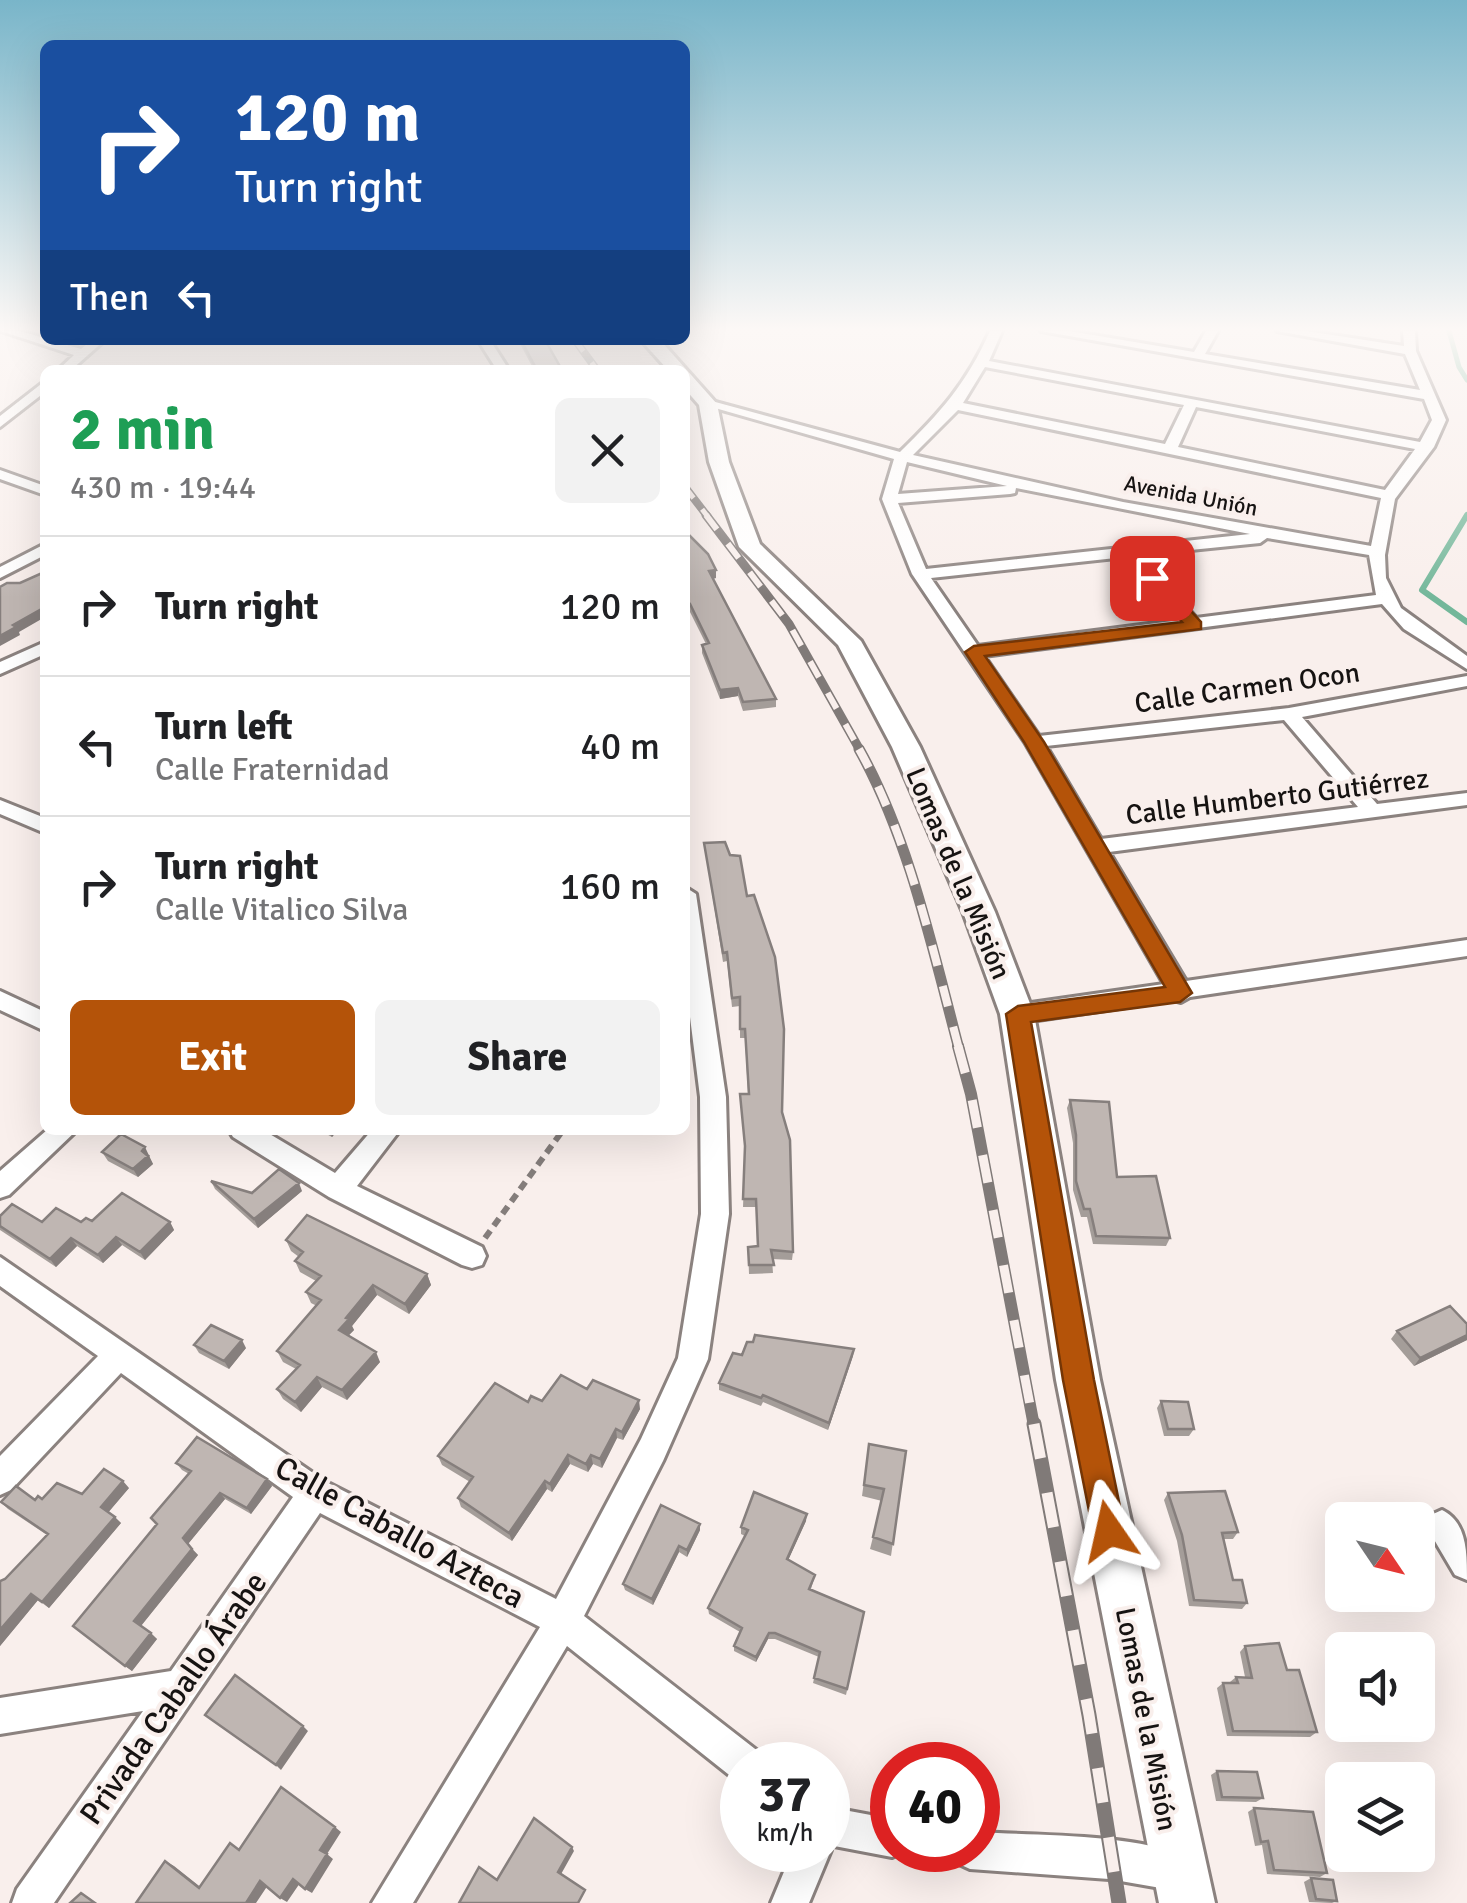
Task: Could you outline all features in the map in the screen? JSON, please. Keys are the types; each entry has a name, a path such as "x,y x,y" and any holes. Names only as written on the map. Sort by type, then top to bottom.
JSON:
{"street":[{"name":"Lomas de la Misión","path":"705,420 750,548 849,642 906,747 979,912 1018,1014 1078,1380 1183,1887"},
{"name":"Avenida Unión","path":"783,420 901,459 1279,536 1375,551"},
{"path":"940,420 901,459 889,499 920,574 1034,742 1180,993"},
{"path":"1026,420 1389,495"},
{"path":"1170,450 1184,420"},
{"path":"1285,420 1427,447"},
{"path":"1439,420 1427,447 1389,495 1375,551 1382,599 1406,622 1467,664"},
{"path":"0,474 40,489"},
{"path":"889,499 1039,488"},
{"path":"920,574 1279,536"},
{"path":"0,573 40,552"},
{"path":"1131,554 1194,626"},
{"path":"974,652 1382,599"},
{"path":"0,669 40,649"},
{"name":"Calle Carmen Ocon","path":"1034,742 1288,714 1467,682"},
{"path":"1288,714 1374,812"},
{"name":"Calle Humberto Gutiérrez","path":"1094,848 1467,799"},
{"path":"0,806 40,824"},
{"path":"391,1903 563,1621 652,1450 692,1359 715,1214 713,1097 690,933"},
{"path":"1018,1014 1467,948"},
{"path":"0,1000 40,1020"},
{"path":"0,1187 58,1135"},
{"path":"250,1135 338,1188 472,1256"},
{"path":"338,1188 383,1135"},
{"name":"Calle Caballo Azteca","path":"0,1270 315,1492 563,1621 720,1745"},
{"path":"0,1479 120,1354"},
{"name":"Privada Caballo Árabe","path":"31,1903 315,1492"},
{"path":"1442,1526 1467,1563"},
{"path":"0,1716 181,1687"},
{"path":"1000,1852 1109,1860 1183,1887"},
{"path":"790,1903 803,1872"}],"path":[{"path":"472,1256 559,1135"}],"building":[{"path":"690,536 708,554 716,570 709,571 776,699 743,702 738,688 720,690 702,645 709,643 690,604"},
{"path":"40,574 40,610 0,636 0,587"},
{"path":"725,842 730,855 740,856 747,896 754,895 775,957 784,1029 782,1112 790,1140 793,1252 771,1250 774,1265 749,1265 748,1247 758,1246 756,1199 743,1199 745,1146 740,1094 749,1094 745,1029 740,1029 740,997 732,998 727,952 723,953 704,843"},
{"path":"1070,1100 1109,1102 1117,1177 1156,1176 1170,1238 1096,1236 1090,1209 1084,1209 1076,1181 1076,1135"},
{"path":"123,1135 145,1147 142,1151 148,1156 133,1169 102,1152"},
{"path":"279,1169 299,1183 254,1219 211,1181 252,1193"},
{"path":"122,1193 170,1222 140,1252 116,1237 98,1255 71,1238 50,1259 0,1226 0,1216 12,1204 42,1222 56,1208 81,1222 86,1218 92,1221"},
{"path":"307,1215 427,1274 405,1304 373,1285 339,1330 376,1352 342,1390 317,1377 295,1402 277,1389 300,1365 277,1351 321,1300 306,1292 321,1276 295,1261 303,1252 286,1240"},
{"path":"1450,1306 1467,1324 1467,1335 1420,1358 1397,1331"},
{"path":"211,1325 242,1340 224,1361 194,1345"},
{"path":"755,1335 854,1349 829,1423 763,1395 761,1398 719,1383 733,1353 742,1355"},
{"path":"561,1375 587,1389 593,1380 639,1400 622,1432 616,1429 600,1459 591,1455 586,1464 568,1455 550,1484 545,1481 509,1533 458,1498 473,1477 438,1456 495,1383 528,1402 531,1396 542,1401"},
{"path":"1161,1401 1188,1402 1194,1429 1168,1429"},
{"path":"197,1437 267,1479 247,1508 220,1493 183,1538 192,1549 134,1621 151,1633 125,1666 73,1626 157,1524 151,1518 191,1471 176,1463"},
{"path":"869,1444 906,1451 893,1544 873,1537 884,1489 864,1485"},
{"path":"104,1469 123,1481 101,1507 115,1517 42,1602 31,1594 0,1630 0,1581 48,1534 1,1502 16,1486 35,1500 38,1496 42,1499 57,1483 82,1494"},
{"path":"1225,1491 1238,1532 1222,1533 1233,1580 1242,1580 1247,1603 1194,1600 1182,1535 1168,1493"},
{"path":"754,1492 807,1514 787,1559 815,1575 809,1589 864,1612 847,1689 814,1678 820,1652 775,1633 769,1633 756,1657 734,1646 742,1628 708,1608 748,1530 741,1527"},
{"path":"661,1505 700,1524 687,1550 679,1546 652,1599 623,1584"},
{"path":"1279,1643 1287,1670 1299,1670 1317,1732 1233,1731 1223,1683 1238,1683 1236,1677 1252,1678 1245,1646"},
{"path":"235,1675 303,1726 276,1765 205,1715"},
{"path":"1217,1771 1257,1772 1263,1798 1222,1797"},
{"path":"281,1787 335,1827 320,1850 327,1854 305,1889 293,1879 280,1898 260,1881 246,1903 136,1903 165,1861 199,1888 230,1843 239,1850"},
{"path":"1254,1808 1313,1812 1327,1873 1274,1870 1268,1841 1261,1842"},
{"path":"534,1818 572,1847 558,1872 585,1890 578,1903 459,1903 479,1867 497,1880"},
{"path":"1311,1878 1333,1880 1337,1901 1316,1899"},
{"path":"81,1893 95,1903 70,1903"}],"waterway":[{"path":"1467,515 1422,590 1467,622"}],"railway":[{"path":"690,494 708,517"},
{"path":"706,515 789,624 861,752"},
{"path":"859,749 906,857 959,1049"},
{"path":"958,1046 971,1094 1034,1426"},
{"path":"1034,1424 1089,1715 1119,1903"}],"route":[{"path":"1109,1531 1078,1380 1018,1014 1180,993 1034,742 974,652 1194,626 1152,578"}]}
